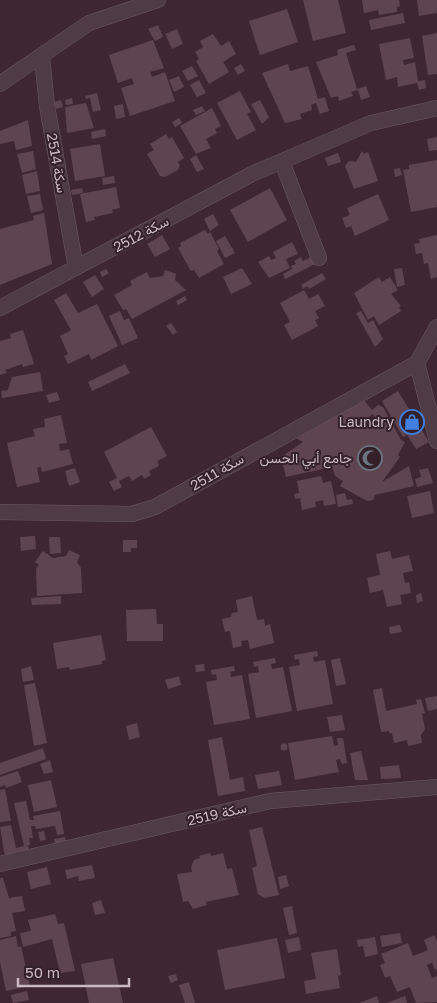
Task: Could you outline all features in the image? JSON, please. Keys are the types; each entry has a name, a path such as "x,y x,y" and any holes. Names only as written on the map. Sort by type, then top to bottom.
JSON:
{"street":[{"path":"0,84 89,23 158,0"},
{"name":"سكة 2514","path":"42,57 47,106 76,268"},
{"name":"سكة 2512","path":"0,308 252,174 372,123 437,108"},
{"path":"282,162 319,258"},
{"path":"437,327 417,363 437,441"},
{"name":"سكة 2511","path":"0,512 132,514 155,507 417,363"},
{"name":"سكة 2519","path":"0,864 270,801 437,788"}],"building":[{"path":"303,0 338,0 346,33 313,41"},
{"path":"362,0 399,0 400,6 397,7 397,12 379,15 378,10 364,13"},
{"path":"417,0 437,0 437,13 419,16"},
{"path":"287,9 298,42 260,55 249,21"},
{"path":"403,13 405,23 371,30 369,20"},
{"path":"158,25 163,37 155,41 148,29"},
{"path":"177,29 183,44 172,49 165,34"},
{"path":"437,33 437,74 428,75 422,36"},
{"path":"213,34 221,46 229,41 236,54 223,62 229,72 209,84 196,61 199,59 195,52 203,47 200,41"},
{"path":"410,38 414,58 403,60 404,65 415,62 418,81 425,80 426,88 419,90 417,83 398,87 397,77 386,80 379,44"},
{"path":"153,40 164,68 150,72 152,77 165,72 175,101 130,116 121,88 134,84 132,78 118,83 109,55"},
{"path":"354,45 356,50 346,53 357,89 366,86 370,97 361,100 358,90 351,92 353,96 339,101 338,96 331,98 316,62 338,55 337,50"},
{"path":"241,64 245,71 238,75 234,68"},
{"path":"288,64 290,71 308,66 318,99 325,97 329,111 320,114 316,103 311,105 312,110 300,114 302,119 285,123 262,73"},
{"path":"192,66 198,76 188,81 182,71"},
{"path":"179,76 184,87 174,92 169,80"},
{"path":"199,80 206,93 197,97 190,85"},
{"path":"240,91 251,112 247,114 256,130 237,140 217,103"},
{"path":"97,93 101,110 93,112 90,98 86,99 85,96"},
{"path":"72,98 73,104 66,105 65,100"},
{"path":"61,100 63,107 56,109 54,102"},
{"path":"260,100 269,117 262,124 251,104"},
{"path":"86,103 94,128 67,133 65,107"},
{"path":"123,104 125,117 116,119 114,106"},
{"path":"202,106 205,111 196,115 193,110"},
{"path":"212,108 221,126 215,129 217,133 206,139 211,148 196,154 180,126"},
{"path":"179,118 182,123 175,127 172,122"},
{"path":"28,120 32,146 16,150 14,141 0,144 0,131"},
{"path":"105,129 106,136 92,139 91,132"},
{"path":"166,134 169,139 172,137 184,158 178,162 180,165 178,170 165,177 160,176 147,154 154,150 150,144"},
{"path":"437,137 437,150 429,151 427,139"},
{"path":"100,144 105,176 75,181 70,149"},
{"path":"33,151 36,169 22,173 17,154"},
{"path":"362,151 364,154 368,152 378,181 354,189 345,166 349,161 356,162"},
{"path":"338,153 341,162 328,166 325,158"},
{"path":"196,155 204,169 197,172 190,159"},
{"path":"437,160 437,207 411,212 403,170 409,169 409,165"},
{"path":"400,168 402,175 395,177 394,169"},
{"path":"37,171 40,191 26,194 22,175"},
{"path":"114,176 115,183 103,185 102,178"},
{"path":"116,187 120,208 112,210 113,213 94,217 95,220 86,222 80,194"},
{"path":"82,188 83,193 72,195 71,190"},
{"path":"270,188 287,220 248,242 230,210"},
{"path":"40,194 43,210 31,213 27,196"},
{"path":"378,194 389,220 355,236 351,226 346,228 342,218 350,215 347,208"},
{"path":"44,213 52,264 0,285 0,229 34,220 33,216"},
{"path":"213,214 219,225 210,231 204,219"},
{"path":"205,230 208,234 210,232 224,264 199,278 194,270 191,271 178,248 181,246 180,243"},
{"path":"162,235 170,249 155,257 147,244"},
{"path":"437,235 437,277 431,279 428,263 424,264 422,253 416,254 414,244 420,243 419,239"},
{"path":"225,236 235,253 225,258 216,241"},
{"path":"292,242 298,254 286,259 290,268 269,278 258,262 269,256 271,260 276,258 273,252"},
{"path":"301,257 303,261 311,257 315,264 285,279 283,274 292,269 291,266 296,264 294,261"},
{"path":"242,268 252,284 231,294 223,277"},
{"path":"402,268 405,285 397,287 394,269"},
{"path":"106,269 109,273 102,277 100,272"},
{"path":"165,270 176,274 175,280 186,290 132,319 126,309 123,310 114,295 132,285 130,281 147,272 150,278 163,276"},
{"path":"322,273 326,279 309,289 307,286 303,289 301,285"},
{"path":"95,275 104,289 92,297 83,282"},
{"path":"379,277 382,282 390,277 398,290 391,294 401,306 399,307 401,311 379,325 374,316 368,320 354,293"},
{"path":"304,290 309,299 318,294 325,306 315,311 319,318 315,320 318,326 292,340 284,325 290,322 280,303"},
{"path":"66,293 78,313 97,304 118,346 91,360 89,354 68,364 64,356 68,354 60,336 71,330 54,300"},
{"path":"185,296 187,300 178,305 176,301"},
{"path":"120,311 124,320 129,318 138,338 122,345 109,316"},
{"path":"361,311 368,323 373,320 383,339 375,347 356,313"},
{"path":"171,323 177,332 173,335 166,326"},
{"path":"23,330 34,364 23,367 22,364 5,370 7,373 0,375 0,341 11,338 10,334"},
{"path":"125,364 130,373 92,391 88,382"},
{"path":"40,372 43,391 2,398 1,391 8,390 12,377"},
{"path":"398,391 429,442 416,449 407,435 403,437 382,401"},
{"path":"57,392 60,400 49,403 46,395"},
{"path":"364,400 372,410 378,405 383,407 401,440 405,442 398,455 400,457 382,482 409,466 414,486 375,495 373,500 367,501 340,486 343,481 335,476 332,467 286,477 281,457 303,442 296,438","holes":["373,414 381,429 366,424 366,419"]},
{"path":"61,415 67,443 59,444 60,451 69,449 73,464 42,472 41,467 37,468 40,482 17,487 7,443 35,436 33,429 45,427 44,419"},
{"path":"151,427 167,456 157,461 159,466 149,471 151,475 144,479 142,475 132,481 129,476 119,481 122,487 114,491 109,482 117,478 104,452"},
{"path":"75,468 80,482 69,486 65,471"},
{"path":"428,468 433,483 417,487 415,479 421,477 419,470"},
{"path":"321,476 323,483 331,481 336,504 324,506 323,500 315,502 316,507 302,510 300,498 295,499 294,494 299,493 297,481"},
{"path":"430,491 434,513 412,518 407,496"},
{"path":"345,493 347,500 352,499 353,504 338,507 336,495"},
{"path":"35,536 36,549 21,551 20,537"},
{"path":"49,537 60,537 61,553 50,554"},
{"path":"123,540 137,540 137,548 131,548 131,552 123,552"},
{"path":"69,550 80,555 77,562 81,568 82,593 37,596 36,569 39,565 35,562 43,551 53,558 66,556"},
{"path":"390,551 392,559 409,555 413,571 403,573 405,583 409,582 411,593 400,595 402,604 387,607 383,590 370,593 367,578 380,575 376,554"},
{"path":"421,593 423,601 417,603 416,595"},
{"path":"61,596 61,604 32,605 31,598"},
{"path":"252,596 257,620 264,619 265,626 270,624 274,643 250,649 248,640 241,641 242,646 233,648 230,631 225,632 222,619 231,617 232,613 238,612 236,600"},
{"path":"156,609 157,624 163,624 163,641 127,641 126,610"},
{"path":"400,625 402,632 390,634 389,627"},
{"path":"101,635 106,660 102,661 102,664 70,670 69,667 57,669 53,643"},
{"path":"317,651 318,656 313,657 314,662 325,660 333,704 297,711 289,667 300,665 299,659 295,660 294,655"},
{"path":"275,658 276,663 271,664 272,669 283,667 292,711 256,718 248,674 259,672 258,666 254,667 253,662"},
{"path":"340,658 346,684 336,686 331,660"},
{"path":"204,664 205,671 196,672 195,665"},
{"path":"31,666 34,680 23,682 21,669"},
{"path":"234,666 235,671 230,672 231,677 242,675 250,719 214,725 206,682 217,680 216,674 212,675 211,670"},
{"path":"179,676 181,685 168,689 165,680"},
{"path":"35,683 47,743 34,746 24,685"},
{"path":"382,688 386,711 417,704 416,700 421,699 425,713 422,714 425,729 421,735 422,743 408,746 407,740 394,743 392,733 389,733 389,731 381,732 373,690"},
{"path":"437,696 437,709 428,711 425,698"},
{"path":"342,715 345,730 330,732 327,717"},
{"path":"137,723 140,737 129,740 126,726"},
{"path":"332,736 334,746 338,745 337,738 343,738 347,763 342,764 340,759 336,760 339,772 295,780 288,743"},
{"path":"222,737 230,780 243,777 245,791 218,796 208,740"},
{"path":"284,743 288,747 284,751 280,747"},
{"path":"43,748 46,759 0,775 0,763"},
{"path":"361,751 368,780 355,780 350,753"},
{"path":"50,760 53,772 44,774 40,764"},
{"path":"399,765 401,778 381,779 380,767"},
{"path":"18,771 22,782 6,788 5,785 0,787 0,777"},
{"path":"279,771 282,785 258,789 255,775"},
{"path":"51,780 57,807 34,812 28,785"},
{"path":"5,789 11,821 0,822 0,790"},
{"path":"26,801 30,820 34,820 33,816 60,811 64,834 57,835 55,826 36,829 35,826 31,826 33,838 29,838 30,845 28,845 31,856 5,857 0,827 11,825 16,848 24,846 14,803"},
{"path":"262,827 279,895 264,898 258,894 252,868 257,866 249,830"},
{"path":"44,831 46,840 40,841 38,832"},
{"path":"65,837 68,849 56,851 54,839"},
{"path":"210,853 211,856 223,853 227,869 232,868 239,895 206,902 207,905 193,909 188,901 183,902 177,874 192,872 191,867 194,860 200,858 199,856"},
{"path":"92,865 95,878 79,881 78,876 67,879 65,870"},
{"path":"47,867 51,884 31,889 27,872"},
{"path":"286,875 289,886 280,889 278,877"},
{"path":"0,878 3,878 9,898 22,896 25,911 12,913 16,931 11,932 11,936 0,938"},
{"path":"101,900 105,913 95,915 92,903"},
{"path":"292,906 297,933 289,935 283,908"},
{"path":"55,914 58,924 64,923 75,971 60,973 52,939 23,947 20,933 31,931 28,920"},
{"path":"400,933 402,943 382,947 380,936"},
{"path":"435,935 437,942 437,969 435,970 432,963 427,965 432,978 437,976 437,1002 416,1003 410,987 397,992 390,976 385,978 380,965 385,963 381,954 408,943 413,956 428,950 424,940"},
{"path":"16,936 18,947 21,946 30,986 6,991 0,962 0,940"},
{"path":"299,937 301,950 288,953 285,940"},
{"path":"375,937 378,954 365,957 363,946 358,947 357,940"},
{"path":"277,938 285,978 225,990 217,950"},
{"path":"337,949 341,975 338,976 340,988 306,994 304,981 316,979 311,953"},
{"path":"113,958 123,1003 89,1003 81,964"},
{"path":"176,974 178,980 171,983 168,976"},
{"path":"189,982 195,1003 185,1003 179,985"},
{"path":"27,991 29,1000 13,1003 11,995"},
{"path":"377,996 379,1003 359,1003"},
{"path":"405,996 407,1003 387,1003"}],"place":[{"name":"Laundry","path":"412,422"},
{"name":"جامع أبي الحسن","path":"370,458"}]}
